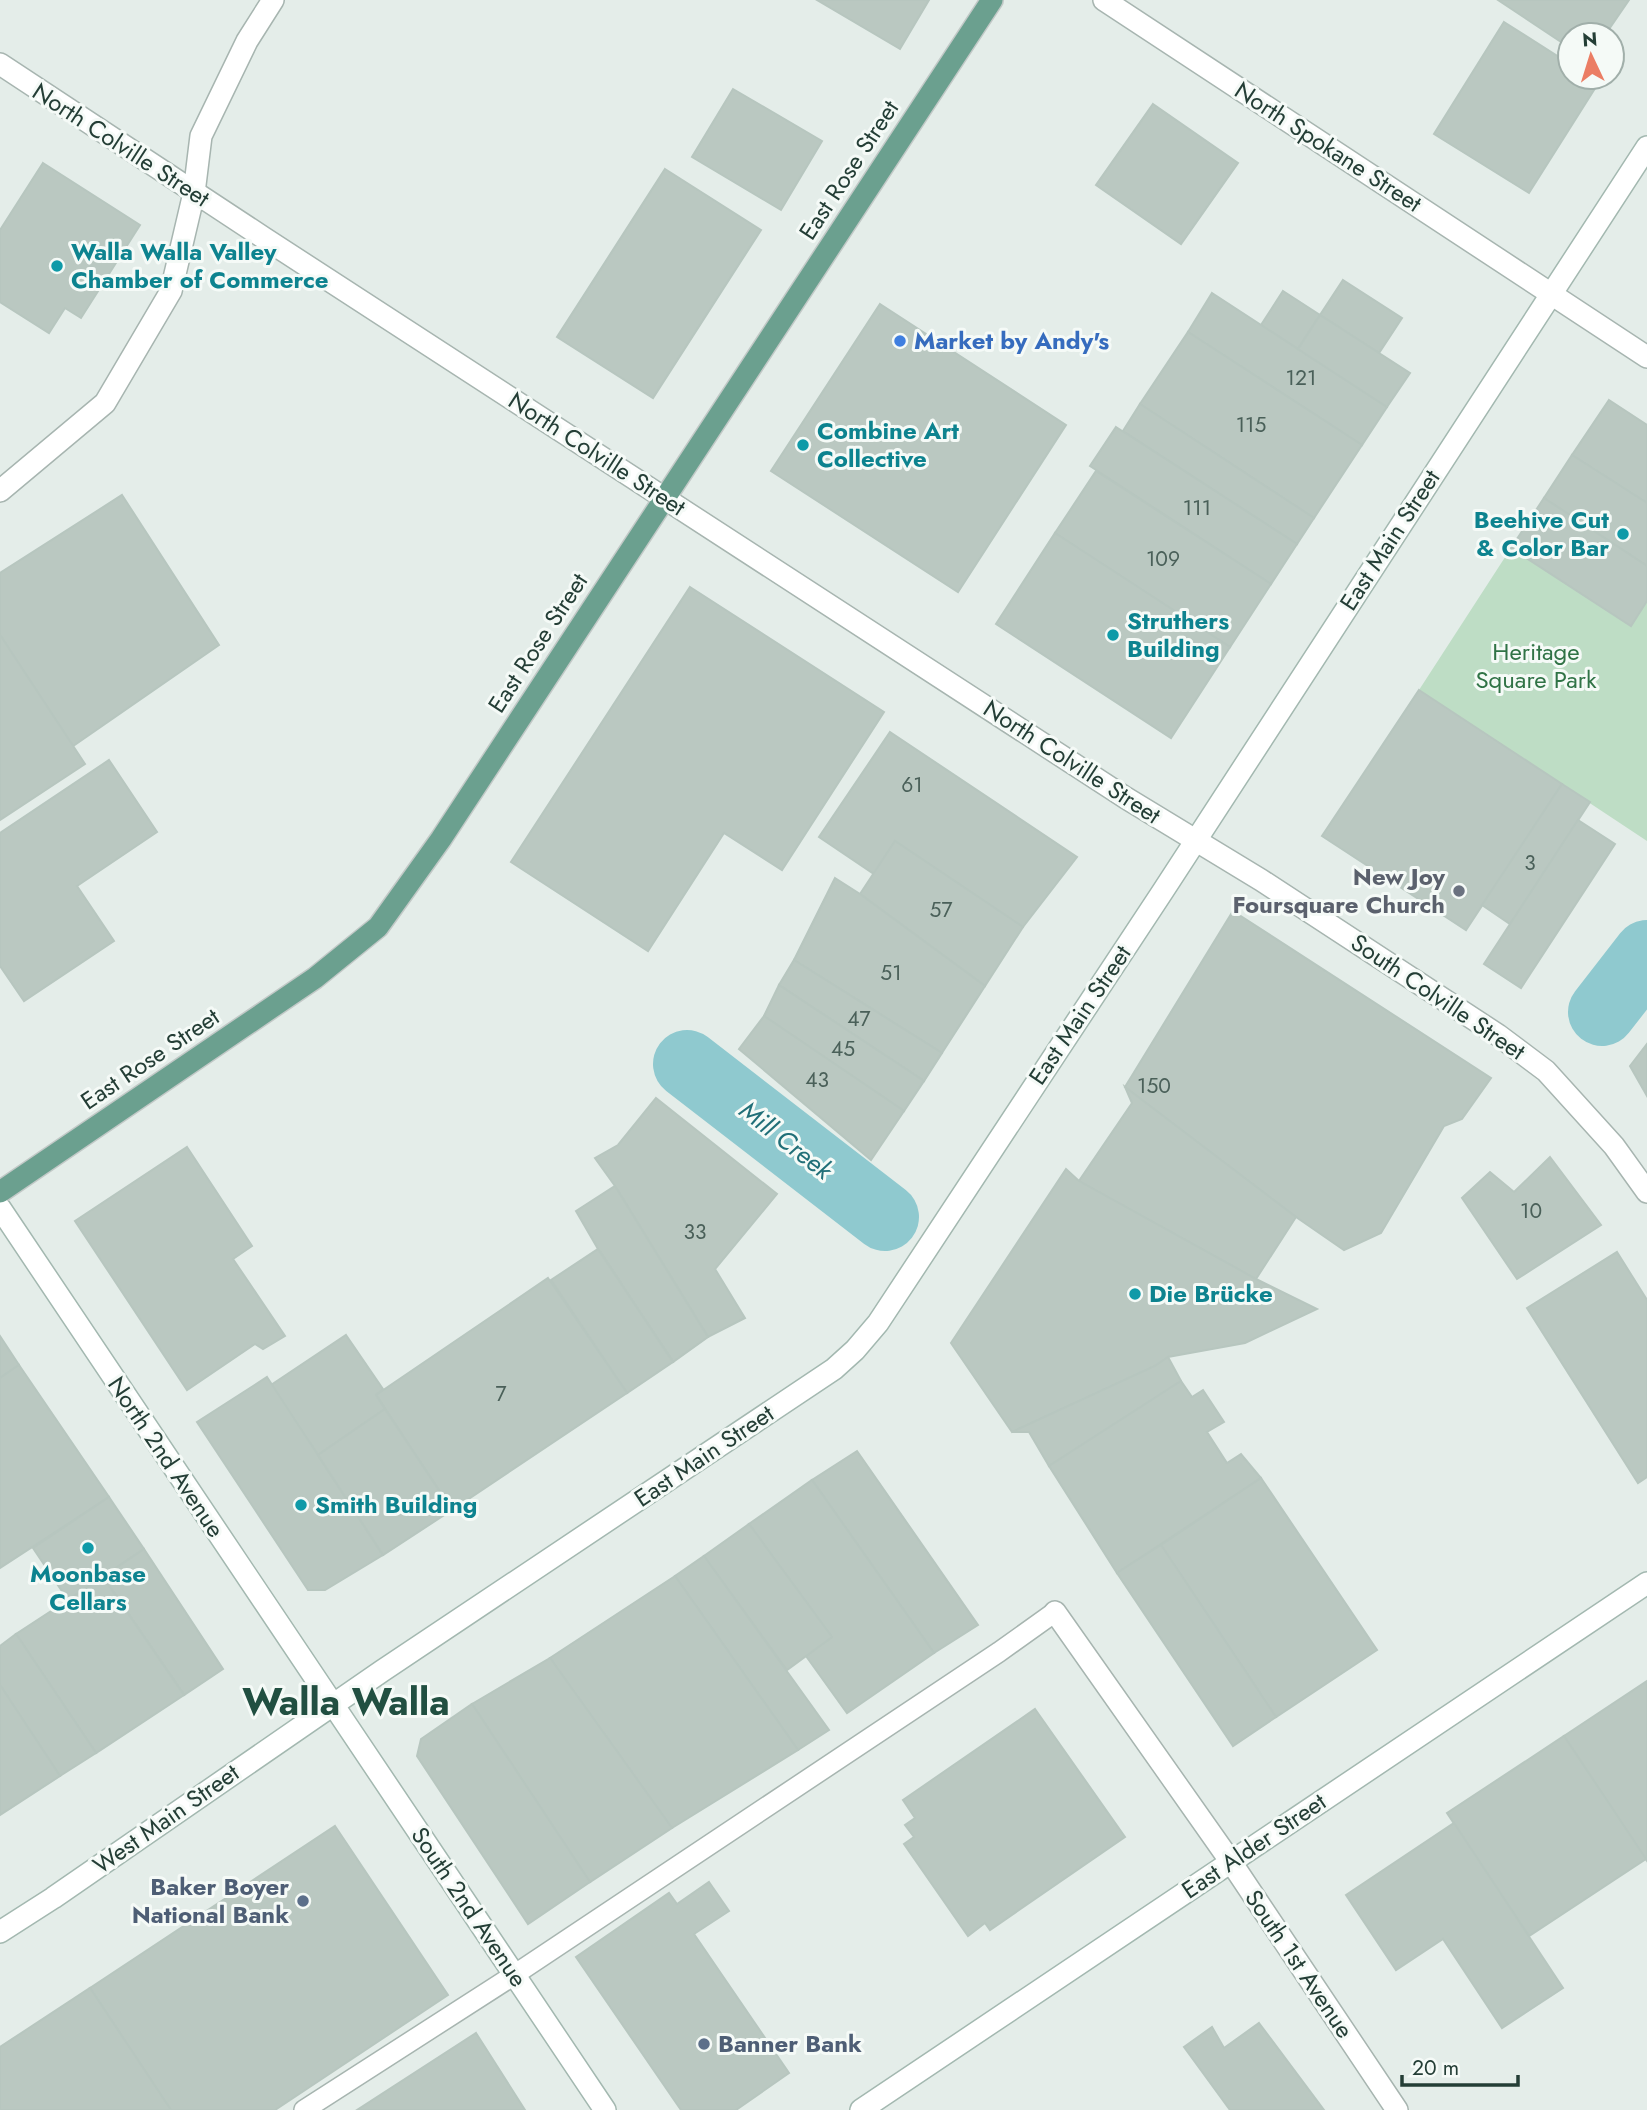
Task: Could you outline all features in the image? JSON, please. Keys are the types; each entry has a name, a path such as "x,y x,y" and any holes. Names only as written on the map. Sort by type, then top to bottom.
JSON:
{"main road":[{"path":"0,491 105,403 171,291 194,193 201,136 247,41 273,0"},
{"name":"East Rose Street","path":"0,1192 315,978 378,927 441,839 992,0"},
{"name":"North Spokane Street","path":"1104,0 1647,357"},
{"name":"North Colville Street","path":"0,64 194,193 1195,841"},
{"name":"East Main Street","path":"332,1706 834,1369 855,1350 877,1323 1195,841 1647,147"},
{"name":"South Colville Street","path":"1195,841 1261,880 1498,1035 1546,1071 1614,1146 1647,1192"},
{"name":"North 2nd Avenue","path":"0,1208 332,1706"},
{"name":"East Alder Street","path":"861,2110 1647,1583"},
{"name":"South 1st Avenue","path":"1055,1612 1231,1862 1397,2110"},
{"name":"West Main Street","path":"0,1932 332,1706"},
{"name":"South 2nd Avenue","path":"332,1706 605,2110"}],"lane":[{"path":"304,2110 514,1975 1055,1612"}],"green space":[{"name":"Heritage Square Park","path":"1511,548 1630,625 1647,601 1647,841 1419,690"}],"building":[{"path":"817,0 929,0 900,49"},
{"path":"1498,0 1629,0 1615,21 1556,21 1556,39"},
{"path":"1504,22 1556,55 1556,91 1593,91 1529,193 1434,134"},
{"path":"733,89 822,141 781,210 692,157"},
{"path":"1153,104 1238,163 1181,244 1096,185"},
{"name":"Walla Walla Valley Chamber of Commerce","path":"43,163 140,225 81,318 65,308 49,333 0,302 0,230"},
{"path":"665,169 761,230 653,398 557,337"},
{"path":"1343,280 1402,318 1379,353 1320,315"},
{"path":"1283,291 1320,315 1298,349 1261,325"},
{"path":"1212,293 1387,407 1362,445 1188,332"},
{"path":"880,304 1066,425 958,592 771,471"},
{"path":"1320,315 1410,373 1387,407 1298,349"},
{"path":"1188,332 1362,445 1314,518 1140,404"},
{"path":"1609,400 1647,425 1647,503 1572,455"},
{"path":"1140,404 1314,518 1297,544 1123,431"},
{"path":"1116,427 1297,544 1271,584 1090,466"},
{"name":"Beehive Cut & Color Bar","path":"1572,455 1647,503 1647,566 1544,498"},
{"path":"1096,471 1271,584 1230,647 1055,533"},
{"path":"122,495 219,645 73,746 0,635 0,573"},
{"path":"1544,498 1647,566 1647,601 1631,626 1511,548"},
{"name":"Struthers Building","path":"1055,533 1230,647 1171,738 996,624"},
{"path":"690,587 884,712 782,870 724,833 648,951 511,862"},
{"path":"0,635 85,764 0,820"},
{"path":"1419,690 1562,784 1466,930 1322,836"},
{"path":"890,732 1077,857 1023,927 895,841 874,874 819,837"},
{"path":"109,760 157,832 77,886 114,941 24,1001 0,966 0,833"},
{"path":"1562,784 1590,802 1510,924 1482,905"},
{"path":"1578,820 1615,844 1521,988 1484,964"},
{"path":"895,841 1023,927 985,986 860,894"},
{"path":"835,878 985,986 942,1053 794,960"},
{"path":"1233,911 1491,1078 1462,1119 1444,1126 1381,1233 1344,1250 1296,1217 1125,1087"},
{"path":"794,960 942,1053 924,1081 779,985"},
{"path":"779,985 924,1081 904,1111 764,1016"},
{"path":"764,1016 904,1111 871,1160 739,1049"},
{"path":"1647,1044 1647,1096 1630,1066"},
{"path":"1125,1087 1296,1217 1256,1279 1079,1181 1132,1103"},
{"path":"656,1098 777,1194 715,1269 745,1318 708,1337 595,1158 618,1145"},
{"path":"187,1147 252,1246 233,1259 285,1336 263,1349 255,1344 187,1390 75,1221"},
{"path":"1550,1157 1601,1225 1517,1279 1462,1198 1490,1172 1514,1192"},
{"name":"Die Brücke","path":"1066,1169 1079,1181 1256,1279 1317,1309 1245,1343 1168,1357 1155,1366 1012,1432 951,1343"},
{"path":"615,1186 708,1337 673,1362 576,1211"},
{"path":"598,1249 673,1362 627,1393 551,1280"},
{"path":"1617,1252 1647,1300 1647,1477 1638,1483 1527,1308"},
{"path":"548,1278 627,1393 452,1510 376,1395"},
{"path":"346,1335 383,1389 376,1395 385,1409 318,1455 271,1385"},
{"path":"0,1336 19,1365 0,1378"},
{"path":"1168,1357 1181,1381 1049,1466 1029,1432 1012,1432 1155,1366"},
{"path":"19,1365 109,1497 0,1568 0,1378"},
{"name":"Smith Building","path":"267,1377 383,1555 325,1590 308,1590 197,1422"},
{"path":"1181,1381 1192,1397 1203,1390 1224,1422 1207,1432 1227,1463 1241,1454 1261,1478 1117,1573 1049,1466"},
{"path":"385,1409 452,1510 383,1555 318,1455"},
{"path":"857,1451 978,1625 934,1653 812,1480"},
{"path":"1261,1478 1377,1650 1276,1717 1161,1545"},
{"path":"812,1480 934,1653 847,1713 806,1656 832,1637 749,1524"},
{"name":"Moonbase Cellars","path":"109,1497 144,1549 68,1600 33,1548"},
{"path":"749,1524 832,1637 787,1670 704,1556"},
{"path":"1161,1545 1276,1717 1233,1746 1117,1573"},
{"path":"144,1549 223,1669 184,1695 103,1577"},
{"path":"704,1556 829,1730 798,1750 675,1576"},
{"path":"675,1576 798,1750 672,1828 550,1658"},
{"path":"103,1577 184,1695 96,1753 16,1634"},
{"path":"16,1634 96,1753 60,1776 0,1685 0,1646"},
{"path":"550,1658 672,1828 590,1882 472,1704"},
{"path":"1647,1681 1647,1861 1564,1736"},
{"path":"0,1685 60,1776 0,1815"},
{"path":"472,1704 590,1882 528,1924 417,1756 421,1739"},
{"path":"1035,1709 1125,1837 990,1930 985,1923 968,1936 904,1844 914,1837 905,1825 915,1818 903,1800"},
{"path":"1564,1736 1646,1859 1529,1936 1447,1813"},
{"path":"1454,1823 1563,1988 1502,2028 1443,1939 1396,1970 1346,1895"},
{"name":"Baker Boyer National Bank","path":"335,1826 448,1995 275,2110 171,2110 90,1988"},
{"path":"709,1882 729,1911 694,1934 789,2073 736,2110 681,2110 576,1957 669,1893 677,1904"},
{"path":"90,1988 171,2110 0,2110 0,2047"},
{"path":"1259,2023 1324,2110 1230,2110 1184,2047 1212,2027 1224,2048"},
{"path":"476,2033 525,2110 357,2110"}],"waterway":[{"name":"Mill Creek","path":"1602,1012 1647,954"},
{"name":"Mill Creek","path":"687,1064 885,1217"}],"place":[{"name":"Walla Walla Valley Chamber of Commerce","path":"57,266"},
{"name":"Market by Andy's","path":"900,341"},
{"name":"Combine Art Collective","path":"803,445"},
{"name":"Beehive Cut & Color Bar","path":"1623,534"},
{"name":"Struthers Building","path":"1113,635"},
{"name":"New Joy Foursquare Church","path":"1459,891"},
{"name":"Die Brücke","path":"1135,1294"},
{"name":"Smith Building","path":"301,1505"},
{"name":"Moonbase Cellars","path":"88,1548"},
{"name":"Baker Boyer National Bank","path":"303,1901"},
{"name":"Banner Bank","path":"704,2044"}],"district":[{"name":"Walla Walla","path":"346,1702"}]}
